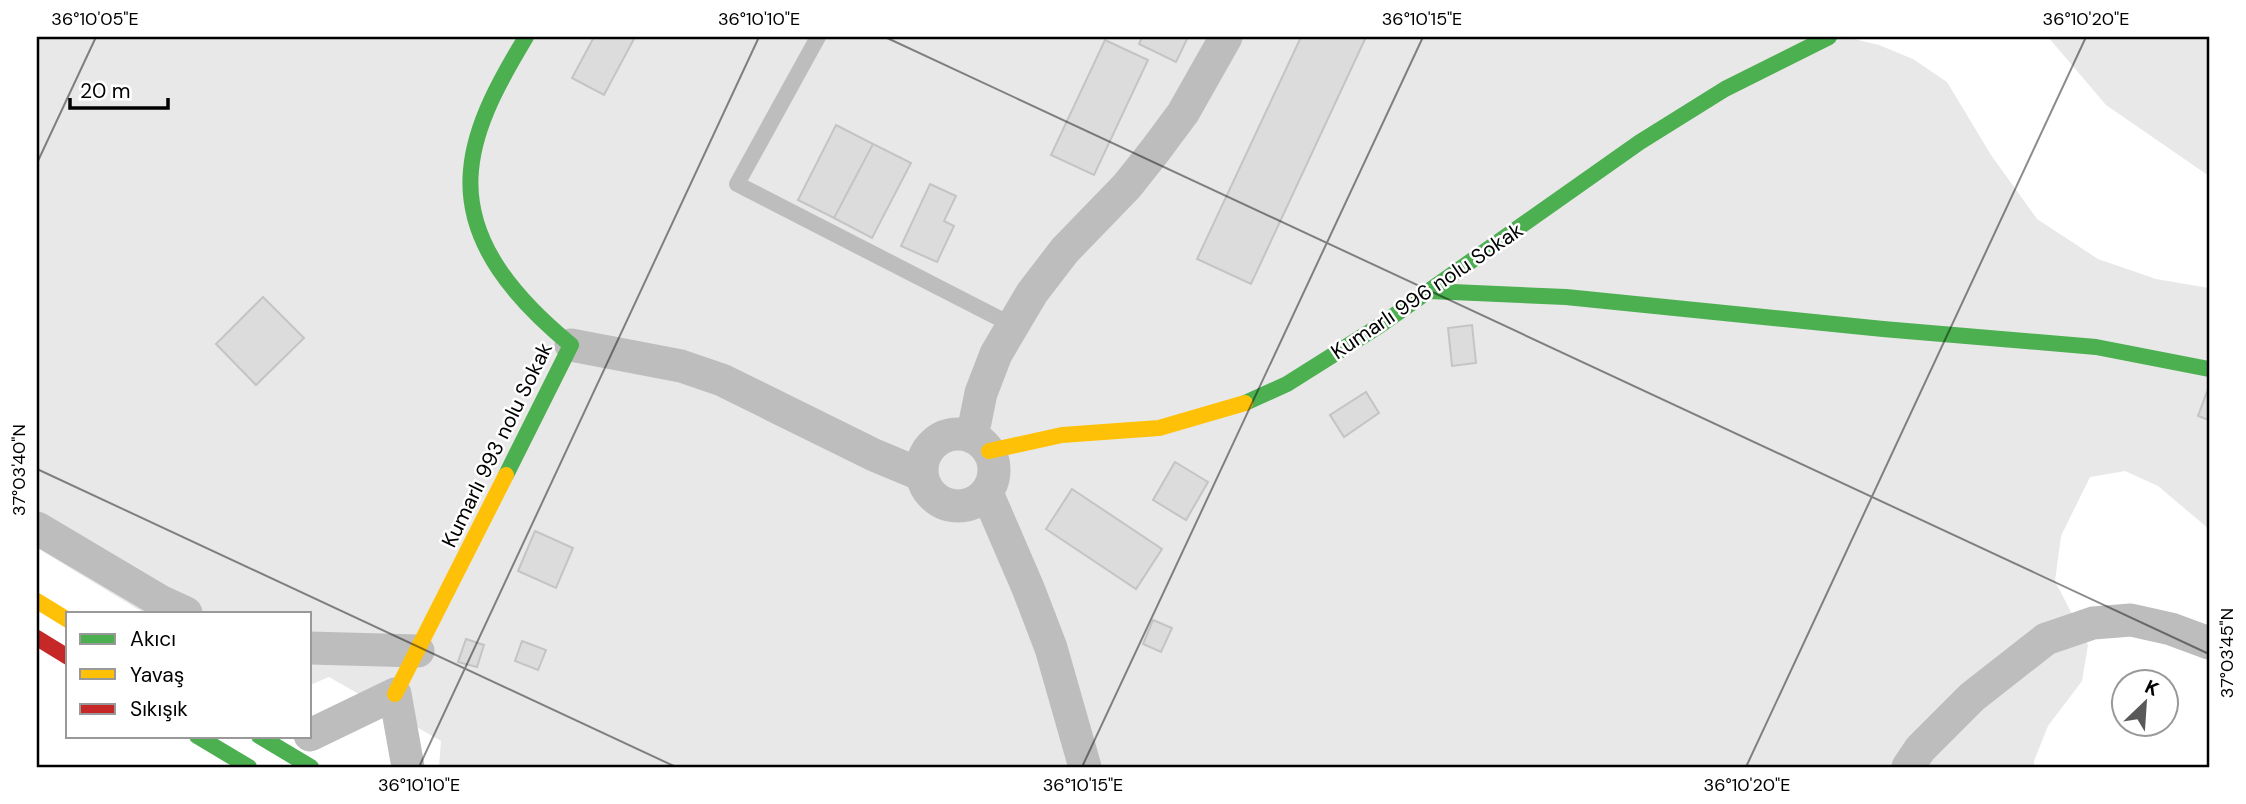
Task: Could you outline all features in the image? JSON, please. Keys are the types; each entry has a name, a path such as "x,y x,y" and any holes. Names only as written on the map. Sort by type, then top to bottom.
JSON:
{"main road":[{"name":"Kumarlı 993 nolu Sokak","path":"395,694 571,345 536,315 510,286 488,253 476,220 470,185 474,150 492,100 526,37"},
{"name":"Kumarlı 996 nolu Sokak","path":"980,444 1159,428 1247,403 1287,384 1380,326 1640,142 1725,89 1784,45 1829,37"},
{"path":"1430,291 1566,297 2096,348 2209,369"},
{"path":"37,601 66,619"},
{"path":"37,638 66,656"},
{"path":"200,738 250,767"},
{"path":"289,738 311,767"}],"street":[{"path":"980,444 981,393 996,354 1012,325 1032,293 1065,250 1126,186 1183,113 1226,37"},
{"path":"571,345 681,366 722,380 874,455 922,475"},
{"path":"960,434 980,444 994,461 995,472 987,493 968,505 957,506 944,504 933,497 922,475 923,462 936,441 960,434"},
{"path":"987,493 1051,648 1085,767"},
{"path":"37,528 160,601 184,612"},
{"path":"1908,767 1920,749 1972,697 2046,639 2093,623 2131,620 2171,629 2209,643"},
{"path":"312,648 418,651"},
{"path":"312,728 395,694 408,767"}],"lane":[{"path":"818,37 737,184 1012,325"}],"shaded area":[{"path":"37,37 1846,37 1879,45 1913,59 1947,82 1991,155 2037,219 2098,259 2156,279 2209,288 2209,529 2158,486 2125,471 2090,477 2061,536 2055,581 2088,645 2082,681 2048,726 2034,767 439,767 441,741 329,677 312,684 312,612 142,612 37,548"},
{"path":"2048,37 2209,37 2209,176 2106,105"}],"building":[{"path":"594,37 635,37 604,95 572,78"},
{"path":"1142,37 1188,37 1176,62 1139,44"},
{"path":"1301,37 1366,37 1251,284 1197,259"},
{"path":"1105,40 1148,60 1094,175 1051,155"},
{"path":"836,125 873,144 834,218 798,200"},
{"path":"873,144 911,163 872,238 834,218"},
{"path":"930,184 956,196 944,221 954,226 937,262 901,246"},
{"path":"263,297 304,338 256,385 216,344"},
{"path":"1472,325 1476,363 1452,366 1448,328"},
{"path":"2209,390 2209,420 2198,416"},
{"path":"1366,392 1379,413 1344,437 1330,415"},
{"path":"1175,462 1208,482 1186,520 1153,500"},
{"path":"1072,489 1162,549 1136,589 1046,529"},
{"path":"535,531 573,548 556,588 518,571"},
{"path":"1153,620 1172,628 1161,652 1143,644"},
{"path":"466,639 484,645 477,667 458,662"},
{"path":"522,641 546,650 538,670 515,661"}],"traffic: fast":[{"path":"506,475 571,345 532,310 499,269 476,223 471,197 471,170 478,135 499,84 526,37"},
{"path":"1245,403 1287,384 1379,326 1640,142 1725,89 1829,37"},
{"path":"1430,291 1566,297 2096,347 2209,369"},
{"path":"200,738 249,767"},
{"path":"262,738 311,767"}],"traffic: slow":[{"path":"989,451 1062,435 1159,428 1245,403"},
{"path":"395,694 506,475"},
{"path":"37,601 66,619"}],"traffic: jam":[{"path":"37,638 66,656"}]}
